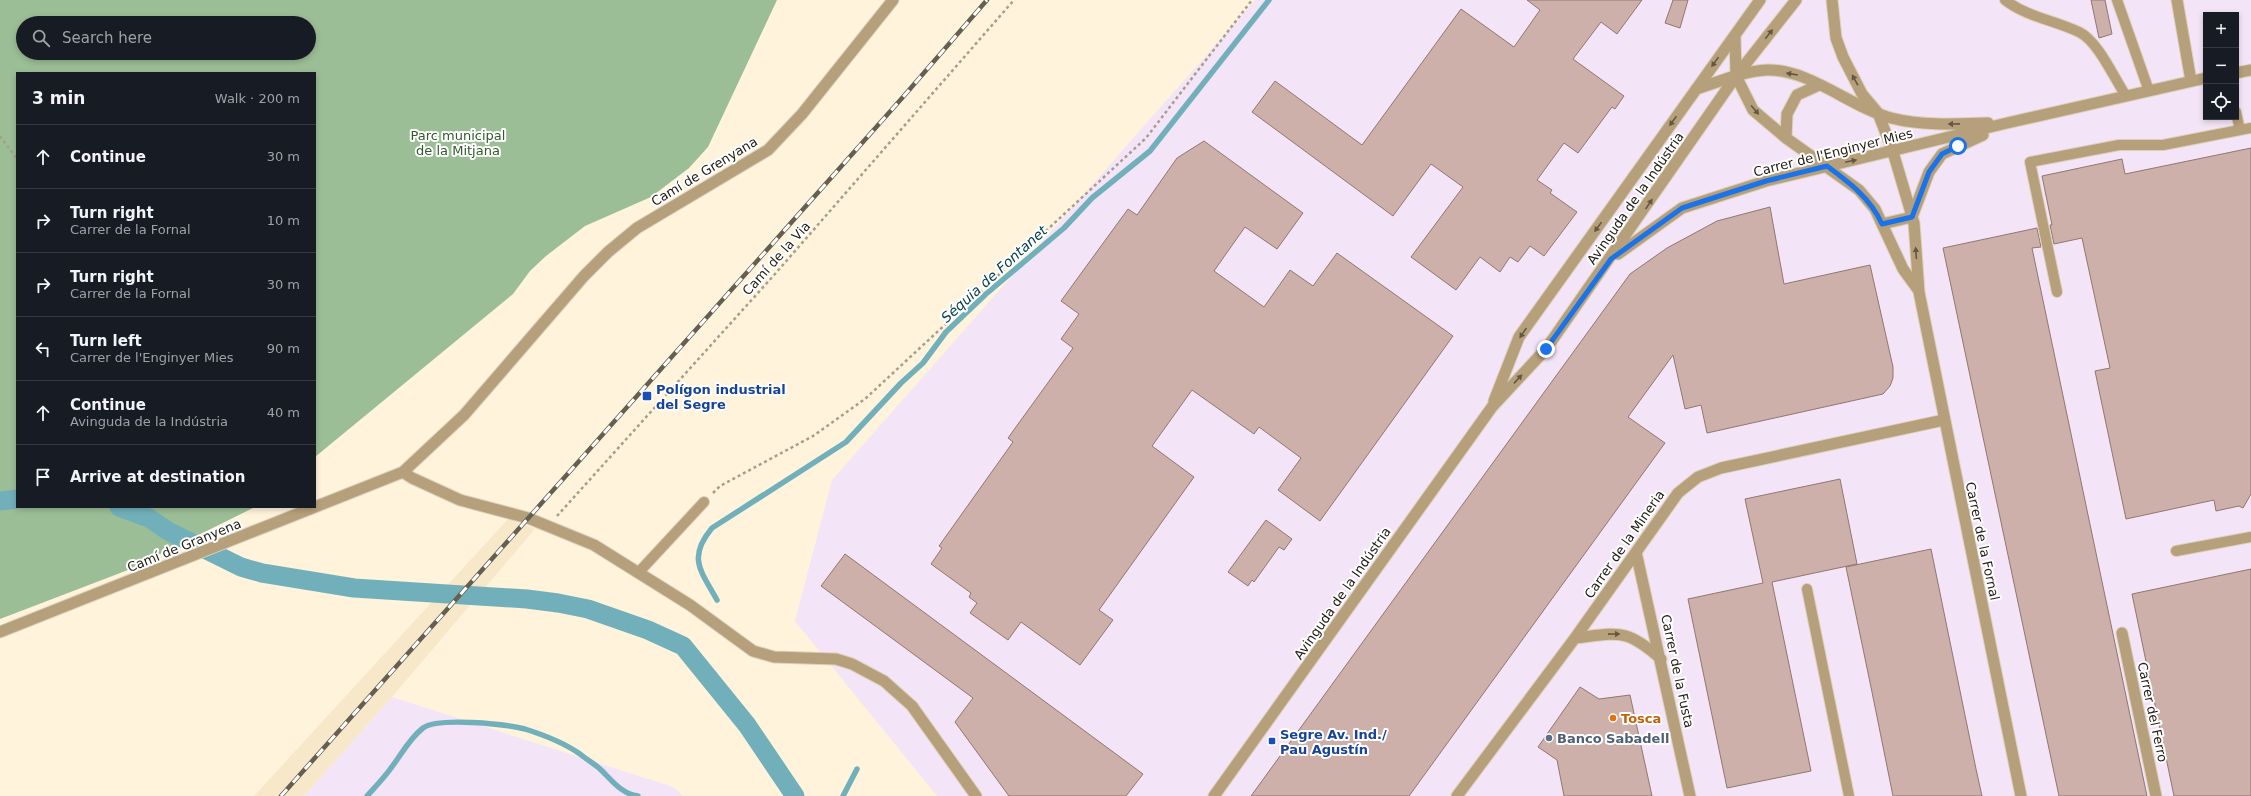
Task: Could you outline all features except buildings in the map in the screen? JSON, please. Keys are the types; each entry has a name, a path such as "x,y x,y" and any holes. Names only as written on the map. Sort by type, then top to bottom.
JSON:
{"street":[{"name":"Camí de Grenyana","path":"516,353 584,276 608,252 637,228 768,150 802,114 894,0"},
{"name":"Avinguda de la Indústria","path":"1492,407 1519,337 1760,0"},
{"name":"Avinguda de la Indústria","path":"1214,796 1492,407 1546,349 1611,259 1736,76 1796,0"},
{"name":"Carrer de la Fornal","path":"1832,0 1836,38 1843,57 1862,94 1878,112 1893,152 1912,217 1919,292 2021,796"},
{"path":"2177,0 2191,81"},
{"name":"Carrer de la Fornal","path":"1735,36 1736,76 1754,110 1786,138 1859,190 1875,209 1903,269 1919,292"},
{"name":"Carrer de l'Enginyer Mies","path":"1696,89 1736,76 1767,70 1799,75 1890,118 1925,124 2007,123"},
{"path":"2239,72 2251,70"},
{"name":"Carrer de l'Enginyer Mies","path":"1611,259 1682,208 1766,181 1893,152 2007,123 2203,79"},
{"name":"Carrer de l'Enginyer Mies","path":"1786,138 1787,114 1797,95 1819,85"},
{"path":"1882,224 1912,217 1929,172 1942,154 2007,123"},
{"name":"Camí de Granyena","path":"316,507 403,472 464,415 516,353"},
{"name":"Carrer de la Mineria","path":"1457,796 1575,638 1678,493 1698,478 1721,468 1944,420"},
{"path":"403,472 412,478 460,500 528,518 594,545 690,605 753,652 774,656 836,660 852,664 884,681 912,706 976,796"},
{"name":"Camí de Granyena","path":"0,632 312,508"},
{"name":"Carrer de la Fusta","path":"1636,552 1661,659 1690,796"},
{"name":"Carrer del Ferro","path":"2122,633 2156,796"},
{"path":"1575,638 1623,634 1642,641 1661,659"}],"lane":[{"path":"2005,0 2015,8 2080,32 2096,48 2126,96"},
{"path":"2117,0 2148,91"},
{"path":"2238,120 2240,130"},
{"path":"2057,292 2030,162 2119,145 2163,145 2251,128"},
{"path":"638,572 704,502"},
{"path":"2176,551 2251,537"},
{"path":"1806,589 1845,795"}],"path":[{"name":"Camí de la Via","path":"548,526 780,269 1014,0"},
{"path":"704,502 720,486 813,436 865,399 1146,138 1252,0"},
{"path":"0,136 16,158"}],"shaded area":[{"path":"1255,0 2251,0 2251,796 937,796 795,621 832,480"},
{"path":"508,519 535,529 392,697 304,796 254,796"},
{"path":"392,697 673,787 683,796 304,796"}],"green space":[{"name":"Parc municipal de la Mitjana","path":"0,0 777,0 708,147 689,168 651,197 585,226 546,256 530,271 513,294 316,456 316,72 16,72 16,508 253,508 128,570 0,619"}],"waterway":[{"name":"Séquia de Fontanet","path":"717,600 702,572 698,556 704,539 712,528 846,442 901,383 923,363 946,332 986,294 1064,228 1092,198 1150,151 1269,0"},
{"path":"0,501 16,499"},
{"path":"122,508 149,518 168,531 241,567 262,573 354,588 527,599 558,603 588,609 648,630 683,646 747,725 795,796"},
{"name":"Séquia de Fontanet","path":"367,796 388,772 418,732 431,725 457,722 472,722 515,727 546,736 574,750 599,768 621,789 632,795 638,796"},
{"name":"Séquia de Fontanet","path":"843,796 857,769"}],"railway":[{"path":"281,796 903,97 987,0"}],"place":[{"name":"Polígon industrial del Segre","path":"647,396"},
{"name":"Tosca","path":"1613,718"},
{"name":"Banco Sabadell","path":"1549,738"},
{"name":"Segre Av. Ind./ Pau Agustín","path":"1272,741"}],"route":[{"path":"1546,349 1611,259 1682,208 1766,181 1827,166 1859,190 1875,209 1882,224 1912,217 1929,172 1942,154 1958,146"}]}
